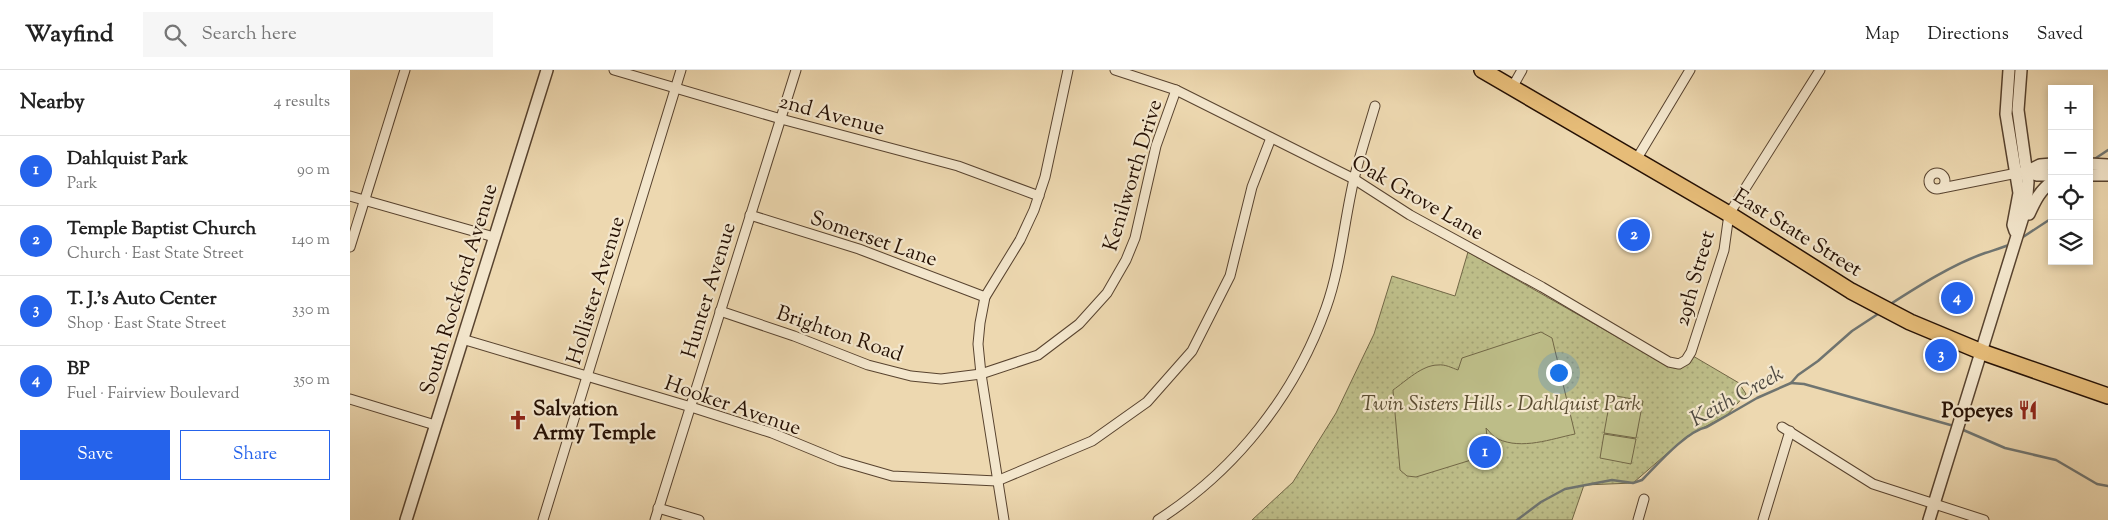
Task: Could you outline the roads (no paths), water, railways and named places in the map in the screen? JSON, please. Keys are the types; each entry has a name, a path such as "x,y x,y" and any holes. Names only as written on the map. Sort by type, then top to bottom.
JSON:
{"main road":[{"name":"East State Street","path":"1482,70 1513,86 1730,214 1851,291 1910,322 1982,352 2108,396"}],"street":[{"path":"350,246 404,70"},
{"name":"South Rockford Avenue","path":"406,520 547,70"},
{"name":"2nd Avenue","path":"614,70 780,119 958,166 1039,196"},
{"name":"Hollister Avenue","path":"543,520 681,70"},
{"name":"Hunter Avenue","path":"655,520 796,70"},
{"path":"1004,520 996,481 978,344 985,297 1020,240 1039,196 1045,177 1068,70"},
{"name":"Oak Grove Lane","path":"1115,70 1176,90 1354,179 1410,214 1669,362 1679,364 1686,360 1690,352"},
{"path":"1513,86 1522,70"},
{"path":"1636,160 1690,70"},
{"path":"1730,214 1820,70"},
{"path":"1929,520 2026,207 2028,188 2021,172 2006,114 2009,70"},
{"path":"2021,70 2018,110 2021,172"},
{"name":"Kenilworth Drive","path":"981,374 1038,355 1079,324 1107,293 1126,260 1135,238 1156,146 1176,90"},
{"path":"1158,520 1185,502 1220,473 1283,398 1306,355 1326,307 1341,246 1354,179 1375,106"},
{"path":"996,481 1092,441 1147,402 1192,350 1230,276 1252,187 1271,138"},
{"path":"1942,188 2021,172 2040,165 2048,164"},
{"path":"2096,169 2108,175"},
{"path":"2021,172 2048,175"},
{"path":"2016,235 2026,222 2037,198 2048,185"},
{"path":"350,196 494,237"},
{"name":"29th Street","path":"1690,352 1724,250 1730,214"},
{"name":"Somerset Lane","path":"750,215 859,249 985,297"},
{"name":"Brighton Road","path":"720,310 868,365 911,376 941,379 981,374"},
{"name":"Hooker Avenue","path":"462,339 691,407 772,434 840,461 892,476 996,481"},
{"path":"350,398 435,425"},
{"path":"1763,520 1786,429 1872,483 1984,520"},
{"path":"1638,520 1644,499"},
{"path":"658,508 699,520"}],"waterway":[{"name":"Keith Creek","path":"2093,160 2108,150"},
{"name":"Keith Creek","path":"2020,239 2049,220"},
{"name":"Keith Creek","path":"1889,305 1960,263 2011,244"},
{"name":"Keith Creek","path":"1517,520 1541,502 1565,489 1612,480 1633,483 1642,480 1672,449 1690,435 1757,398 1791,383 1798,375 1818,361 1852,331 1881,312"},
{"path":"1791,383 1804,384 1954,426"},
{"path":"1961,429 2005,448 2056,460 2097,484 2108,486"}],"place":[{"name":"Temple Baptist Church","path":"1634,235"},
{"name":"BP","path":"1957,298"},
{"name":"T. J.'s Auto Center","path":"1941,355"},
{"name":"Popeyes","path":"2028,410"},
{"name":"Salvation Army Temple","path":"518,420"},
{"name":"Dahlquist Park","path":"1485,452"}],"park label":[{"name":"Twin Sisters Hills - Dahlquist Park","path":"1501,403"}]}
